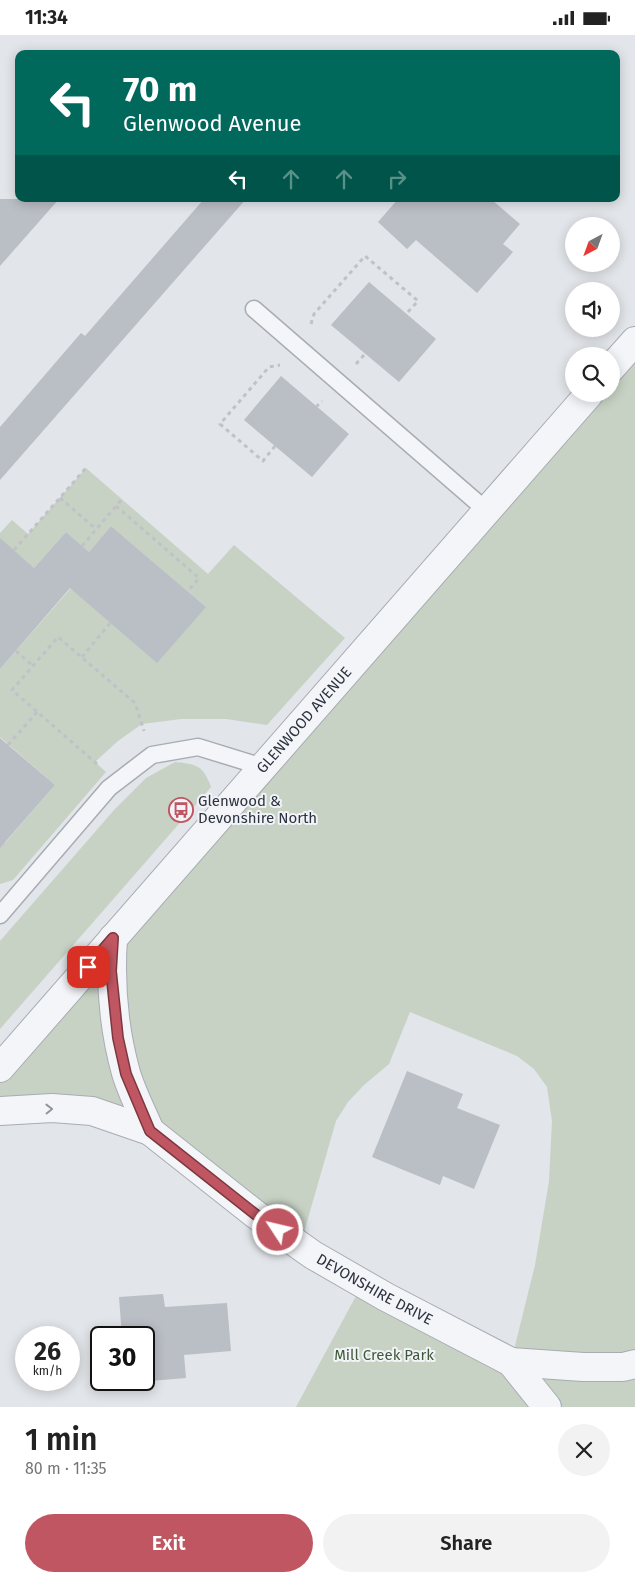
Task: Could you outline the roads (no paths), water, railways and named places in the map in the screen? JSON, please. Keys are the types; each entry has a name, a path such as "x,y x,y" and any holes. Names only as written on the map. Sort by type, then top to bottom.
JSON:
{"street":[{"path":"620,358 635,341"},
{"name":"GLENWOOD AVENUE","path":"0,1068 582,402"},
{"name":"DEVONSHIRE DRIVE","path":"113,938 111,971 118,1038 126,1074 150,1131"},
{"name":"DEVONSHIRE DRIVE","path":"0,1111 52,1108 92,1111 150,1131 255,1214 313,1255 386,1297 511,1362 583,1367 622,1367 635,1364"},
{"name":"DEVONSHIRE DRIVE","path":"511,1362 547,1407"}],"lane":[{"path":"254,309 486,511"},
{"path":"0,915 109,788 152,755 198,747 263,767"}],"place":[{"name":"Glenwood & Devonshire North","path":"181,810"}],"park label":[{"name":"Mill Creek Park","path":"384,1355"}]}
